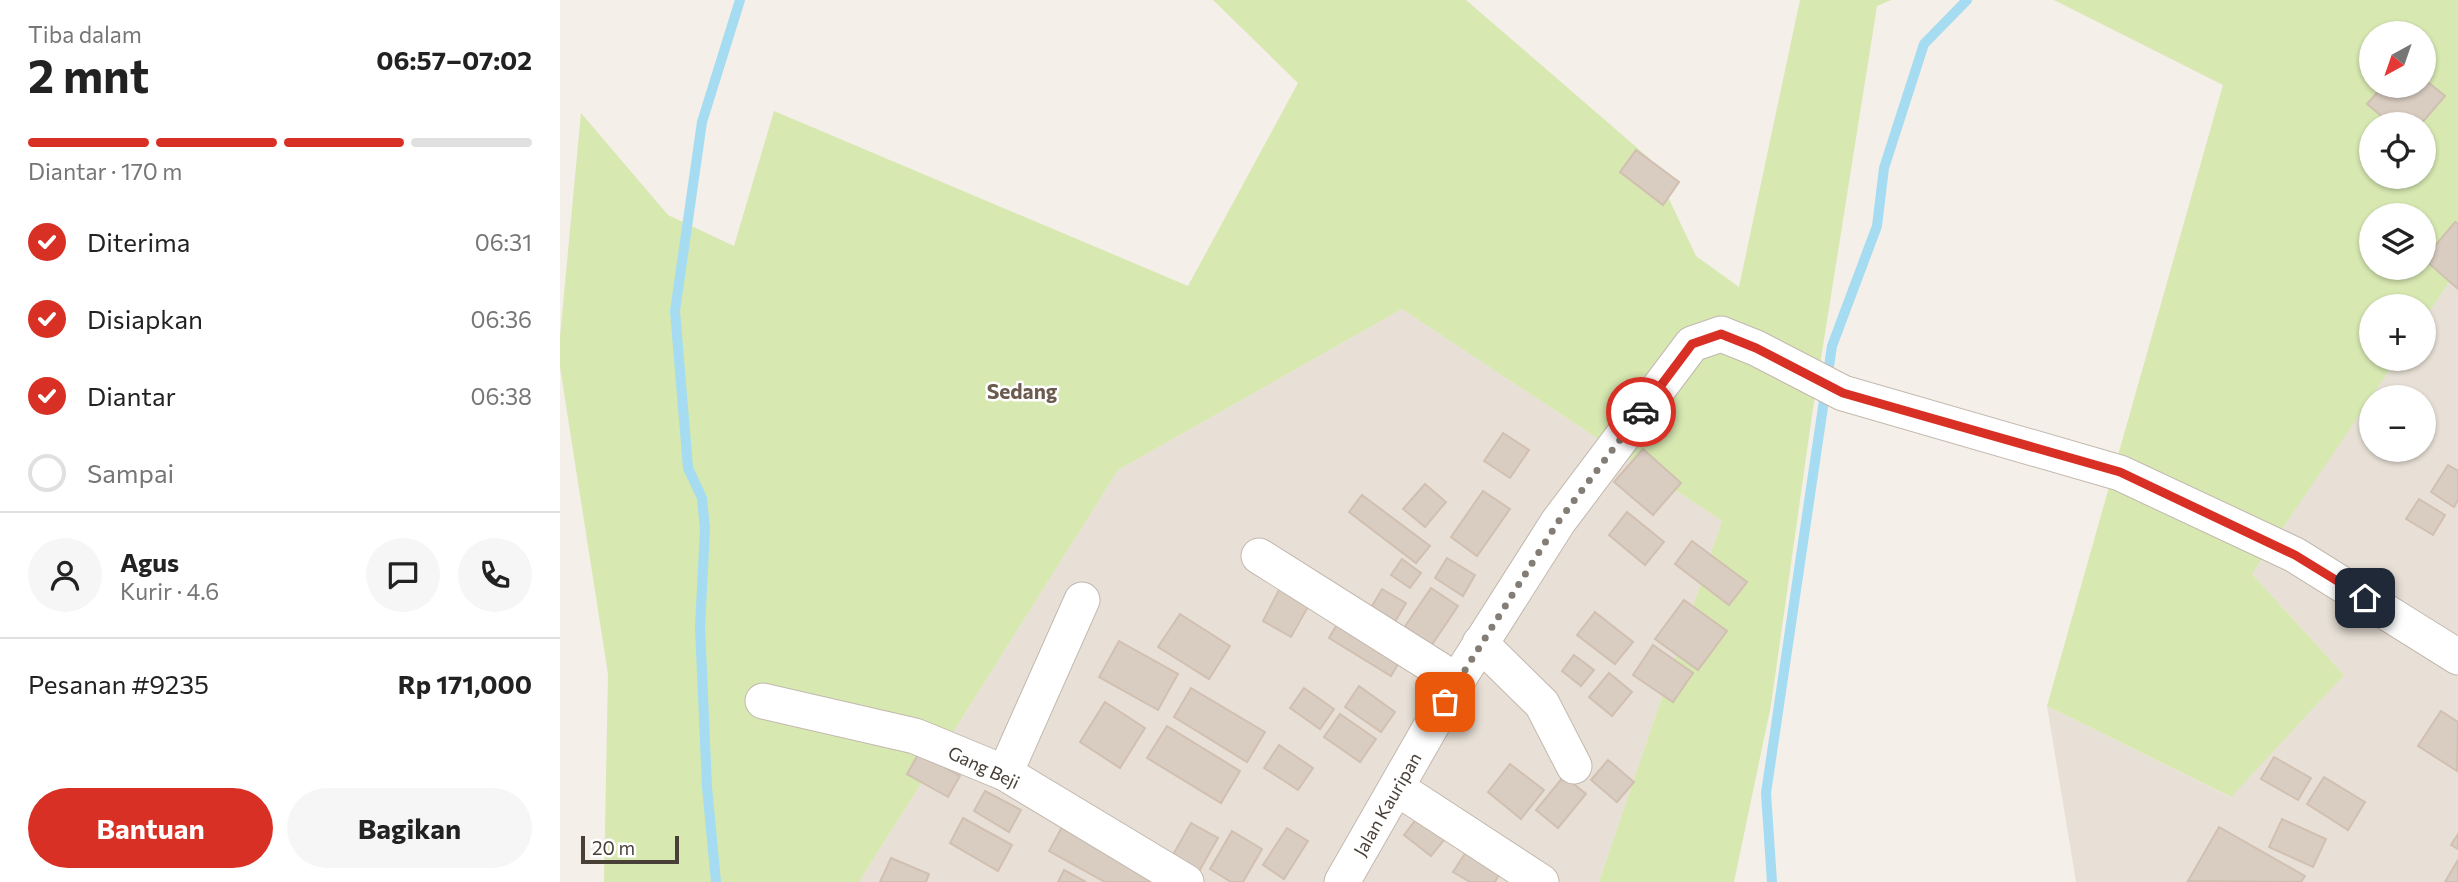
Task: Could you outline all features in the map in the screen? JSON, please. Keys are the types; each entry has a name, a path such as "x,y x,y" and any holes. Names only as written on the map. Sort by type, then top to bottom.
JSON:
{"street":[{"name":"Jalan Kauripan","path":"1342,882 1457,681 1558,522 1692,344 1721,334 1756,348 1843,393 2120,472 2295,555 2458,657"},
{"path":"1259,556 1457,681"},
{"path":"1005,773 1082,600"},
{"path":"1480,643 1542,704 1574,766"},
{"name":"Gang Beji","path":"762,701 915,736 1005,773 1186,882"},
{"path":"1396,788 1541,882"}],"shaded area":[{"path":"2458,269 2458,882 2076,882 2047,706 2230,797 2344,675 2252,574 2359,415 2359,462 2436,462 2436,385 2379,385 2389,371 2436,371 2436,302"},
{"path":"1402,309 1722,521 1599,882 859,882 1118,470"}],"green space":[{"path":"1213,0 1466,0 1650,159 1696,256 1739,287 1800,0 1891,0 1877,6 1812,415 1771,705 1734,882 1599,882 1722,521 1402,309 1118,470 859,882 604,882 608,674 560,367 560,337 581,113 668,215 734,246 774,111 1188,286 1298,83"},
{"path":"2054,0 2458,0 2458,269 2436,302 2436,294 2359,294 2359,371 2389,371 2379,385 2359,385 2359,415 2252,574 2344,675 2231,797 2047,706 2223,85"}],"building":[{"path":"2436,89 2445,96 2431,112 2377,112 2367,104 2372,98 2436,98"},
{"path":"1636,150 1679,182 1663,205 1620,172"},
{"path":"2455,222 2458,224 2458,289 2436,270 2436,245"},
{"path":"1503,433 1529,450 1510,478 1484,461"},
{"path":"1643,449 1681,483 1653,515 1614,482"},
{"path":"2448,465 2458,471 2458,500 2454,507 2431,492"},
{"path":"1425,484 1446,502 1425,527 1403,509"},
{"path":"1483,491 1510,509 1477,556 1451,537"},
{"path":"1362,495 1430,546 1416,563 1349,512"},
{"path":"2419,499 2445,515 2433,535 2406,519"},
{"path":"1627,512 1664,542 1645,565 1609,535"},
{"path":"1692,541 1747,582 1729,605 1675,564"},
{"path":"1447,558 1475,575 1463,596 1435,578"},
{"path":"1402,559 1421,573 1410,588 1391,575"},
{"path":"1283,582 1313,598 1291,637 1263,621"},
{"path":"1431,588 1458,606 1431,646 1404,628"},
{"path":"1382,589 1406,603 1392,627 1368,613"},
{"path":"1684,600 1727,631 1698,670 1655,639"},
{"path":"1595,612 1633,642 1615,664 1577,635"},
{"path":"1180,614 1230,646 1209,679 1158,647"},
{"path":"1342,616 1404,654 1391,676 1329,638"},
{"path":"1119,641 1178,674 1158,710 1099,677"},
{"path":"1653,645 1693,673 1673,702 1633,675"},
{"path":"1574,655 1594,670 1581,686 1562,671"},
{"path":"1609,673 1632,692 1612,716 1589,697"},
{"path":"1359,686 1395,712 1381,732 1345,707"},
{"path":"1191,688 1265,732 1247,762 1174,717"},
{"path":"1304,688 1334,709 1320,729 1290,708"},
{"path":"1105,702 1145,728 1120,768 1080,742"},
{"path":"2441,711 2458,722 2457,771 2418,746"},
{"path":"1340,714 1376,739 1360,762 1324,737"},
{"path":"1167,726 1240,771 1221,803 1147,758"},
{"path":"1279,745 1313,768 1298,790 1264,768"},
{"path":"919,753 960,776 948,797 907,774"},
{"path":"2274,757 2311,778 2298,800 2261,779"},
{"path":"1608,760 1634,782 1617,802 1591,780"},
{"path":"1510,764 1544,790 1521,819 1488,792"},
{"path":"1564,776 1586,794 1558,828 1536,810"},
{"path":"2324,777 2365,802 2348,830 2307,804"},
{"path":"985,791 1021,810 1009,832 974,811"},
{"path":"1421,813 1449,834 1431,856 1404,835"},
{"path":"963,818 1012,845 998,871 950,843"},
{"path":"2282,819 2326,839 2313,867 2269,847"},
{"path":"1191,823 1218,838 1197,875 1170,860"},
{"path":"1062,827 1153,877 1150,882 1105,882 1049,851"},
{"path":"2219,827 2305,876 2301,882 2188,881"},
{"path":"1287,828 1308,841 1284,879 1263,865"},
{"path":"1232,831 1262,849 1243,882 1231,882 1210,869"},
{"path":"2458,834 2458,849 2451,845"},
{"path":"1466,852 1500,873 1495,882 1470,882 1453,872"},
{"path":"891,858 929,874 926,882 880,882"},
{"path":"2458,860 2458,882 2445,882"},
{"path":"1064,870 1086,882 1058,882"}],"waterway":[{"path":"716,882 707,787 700,627 705,529 702,498 688,468 675,311 702,122 740,0"},
{"path":"1772,882 1766,793 1832,346 1877,226 1884,168 1924,44 1967,0"}],"way so far":[{"path":"1445,702 1558,522 1641,412"}],"district":[{"name":"Sedang","path":"1022,390"}],"route":[{"path":"1641,412 1692,344 1721,334 1756,348 1843,393 2120,472 2295,555 2365,598"}]}
